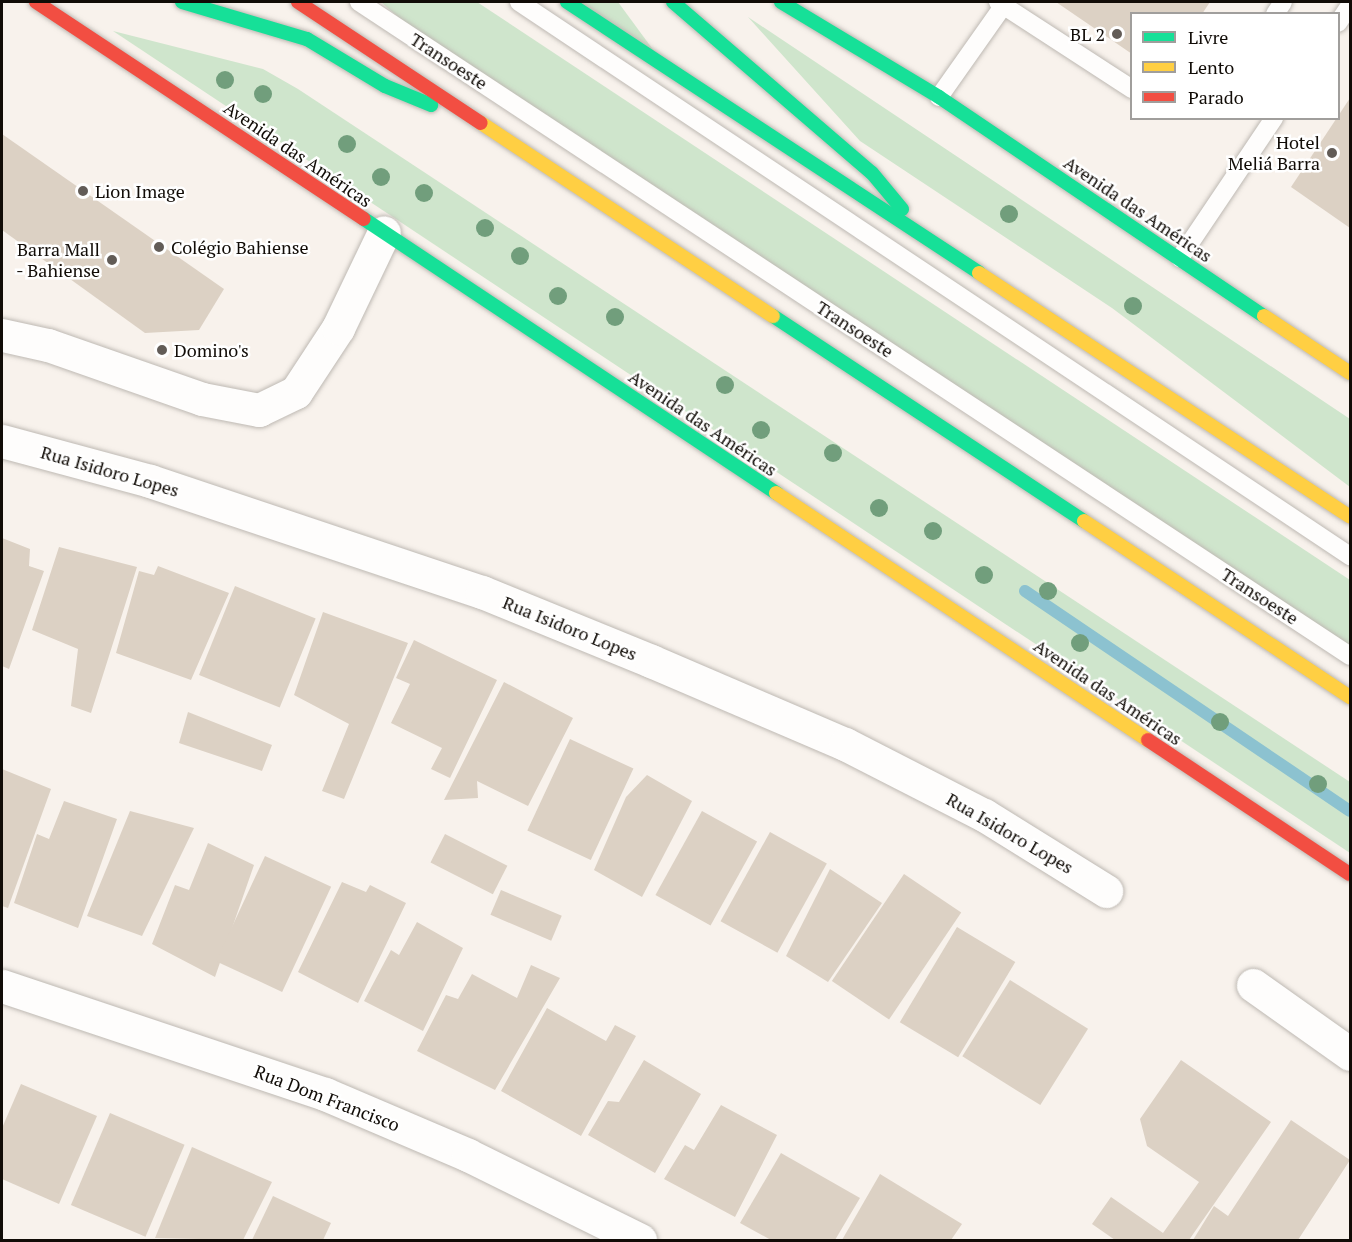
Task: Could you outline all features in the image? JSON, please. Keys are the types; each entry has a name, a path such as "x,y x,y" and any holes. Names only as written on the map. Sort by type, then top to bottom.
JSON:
{"main road":[{"name":"Avenida das Américas","path":"36,2 1350,874"},
{"path":"182,2 307,39 385,86 424,103 482,119"},
{"path":"298,2 482,119 1350,697"},
{"path":"567,2 1350,517"},
{"path":"673,2 872,173 916,230"},
{"name":"Avenida das Américas","path":"781,2 939,97 1350,372"}],"street":[{"path":"2,335 48,345 202,399 259,410 296,392 338,328 384,232"},
{"name":"Rua Isidoro Lopes","path":"2,441 150,481 492,596 845,744 984,815 1106,891"},
{"path":"1253,985 1350,1054"},
{"name":"Rua Dom Francisco","path":"2,986 325,1094 468,1155 640,1240"}],"lane":[{"name":"Transoeste","path":"359,2 1350,656"},
{"path":"519,2 1350,556"},
{"path":"939,97 1001,3 1130,88"},
{"path":"1340,20 1350,5"},
{"path":"1180,258 1273,120"}],"green space":[{"path":"381,2 477,2 1350,580 1350,648 413,30"},
{"path":"565,2 618,2 668,70"},
{"path":"748,17 1350,419 1350,487 1112,308 860,141"},
{"path":"113,31 263,69 298,89 1350,782 1350,853"}],"building":[{"name":"BL 2","path":"1056,2 1210,2 1203,12 1130,12 1130,53"},
{"name":"Hotel Meliá Barra","path":"1350,98 1350,228 1291,187 1335,120 1340,120 1340,113"},
{"name":"Barra Mall - Bahiense","path":"2,134 224,289 199,330 145,333 2,230"},
{"path":"2,538 30,549 29,566 44,571 9,669 2,666"},
{"path":"59,547 137,567 91,713 71,706 78,649 32,630"},
{"path":"158,566 229,593 191,680 116,653 139,571 154,575"},
{"path":"235,586 316,619 280,708 199,675"},
{"path":"323,612 408,643 344,799 322,791 349,724 294,695"},
{"path":"414,640 497,680 450,778 431,769 442,748 391,723 410,684 396,678"},
{"path":"504,682 573,718 528,806 477,781 478,798 444,800"},
{"path":"188,712 272,745 262,771 179,743"},
{"path":"570,739 633,769 591,860 527,831"},
{"path":"2,769 51,789 8,908 2,906"},
{"path":"647,775 692,801 642,897 594,870 626,797"},
{"path":"64,801 117,819 78,928 14,903 37,834 49,839"},
{"path":"130,811 194,828 142,936 87,916"},
{"path":"702,811 757,842 711,926 655,895"},
{"path":"770,832 827,864 777,953 721,921"},
{"path":"445,834 507,866 493,894 430,863"},
{"path":"208,843 254,865 215,977 152,944 175,885 189,890"},
{"path":"265,856 331,887 282,992 216,961"},
{"path":"830,869 882,903 828,982 786,956"},
{"path":"904,874 961,913 889,1020 832,981"},
{"path":"342,882 366,892 370,885 406,903 358,1003 298,972"},
{"path":"501,890 562,916 551,941 490,915"},
{"path":"417,922 463,948 423,1031 364,1001 391,950 399,955"},
{"path":"957,927 1015,962 958,1057 900,1022"},
{"path":"531,965 560,978 495,1090 417,1051 446,995 458,999 472,974 517,998"},
{"path":"1010,980 1088,1029 1040,1105 962,1056"},
{"path":"547,1008 606,1041 615,1025 636,1036 581,1136 501,1091"},
{"path":"644,1060 701,1094 655,1173 588,1135 608,1101 619,1102"},
{"path":"1181,1060 1271,1122 1189,1240 1115,1240 1092,1224 1111,1197 1163,1233 1199,1182 1147,1146 1140,1119"},
{"path":"21,1084 97,1116 59,1204 2,1179 2,1128"},
{"path":"721,1105 777,1135 735,1217 664,1179 685,1145 694,1150"},
{"path":"110,1113 185,1145 145,1237 71,1205"},
{"path":"1291,1120 1350,1160 1298,1240 1193,1240 1214,1206 1228,1216"},
{"path":"192,1147 272,1182 243,1240 155,1238"},
{"path":"781,1153 860,1198 835,1240 771,1240 740,1223"},
{"path":"880,1174 962,1224 951,1240 842,1240"},
{"path":"273,1196 331,1223 323,1240 252,1240"}],"waterway":[{"path":"1025,591 1350,811"}],"traffic: fast":[{"path":"182,2 307,39 385,86 431,105"},
{"path":"567,2 979,273"},
{"path":"673,2 872,173 902,209"},
{"path":"781,2 939,97 1264,316"},
{"path":"364,219 776,493"},
{"path":"773,316 1084,521"}],"traffic: slow":[{"path":"481,123 773,316"},
{"path":"979,273 1350,517"},
{"path":"1264,316 1350,373"},
{"path":"776,493 1148,740"},
{"path":"1084,521 1350,697"}],"traffic: jam":[{"path":"36,2 364,219"},
{"path":"298,2 481,123"},
{"path":"1148,740 1350,874"}],"place":[{"name":"BL 2","path":"1117,34"},
{"name":"Hotel Meliá Barra","path":"1332,153"},
{"name":"Lion Image","path":"83,191"},
{"name":"Colégio Bahiense","path":"159,247"},
{"name":"Barra Mall - Bahiense","path":"112,260"},
{"name":"Domino's","path":"162,350"}]}
